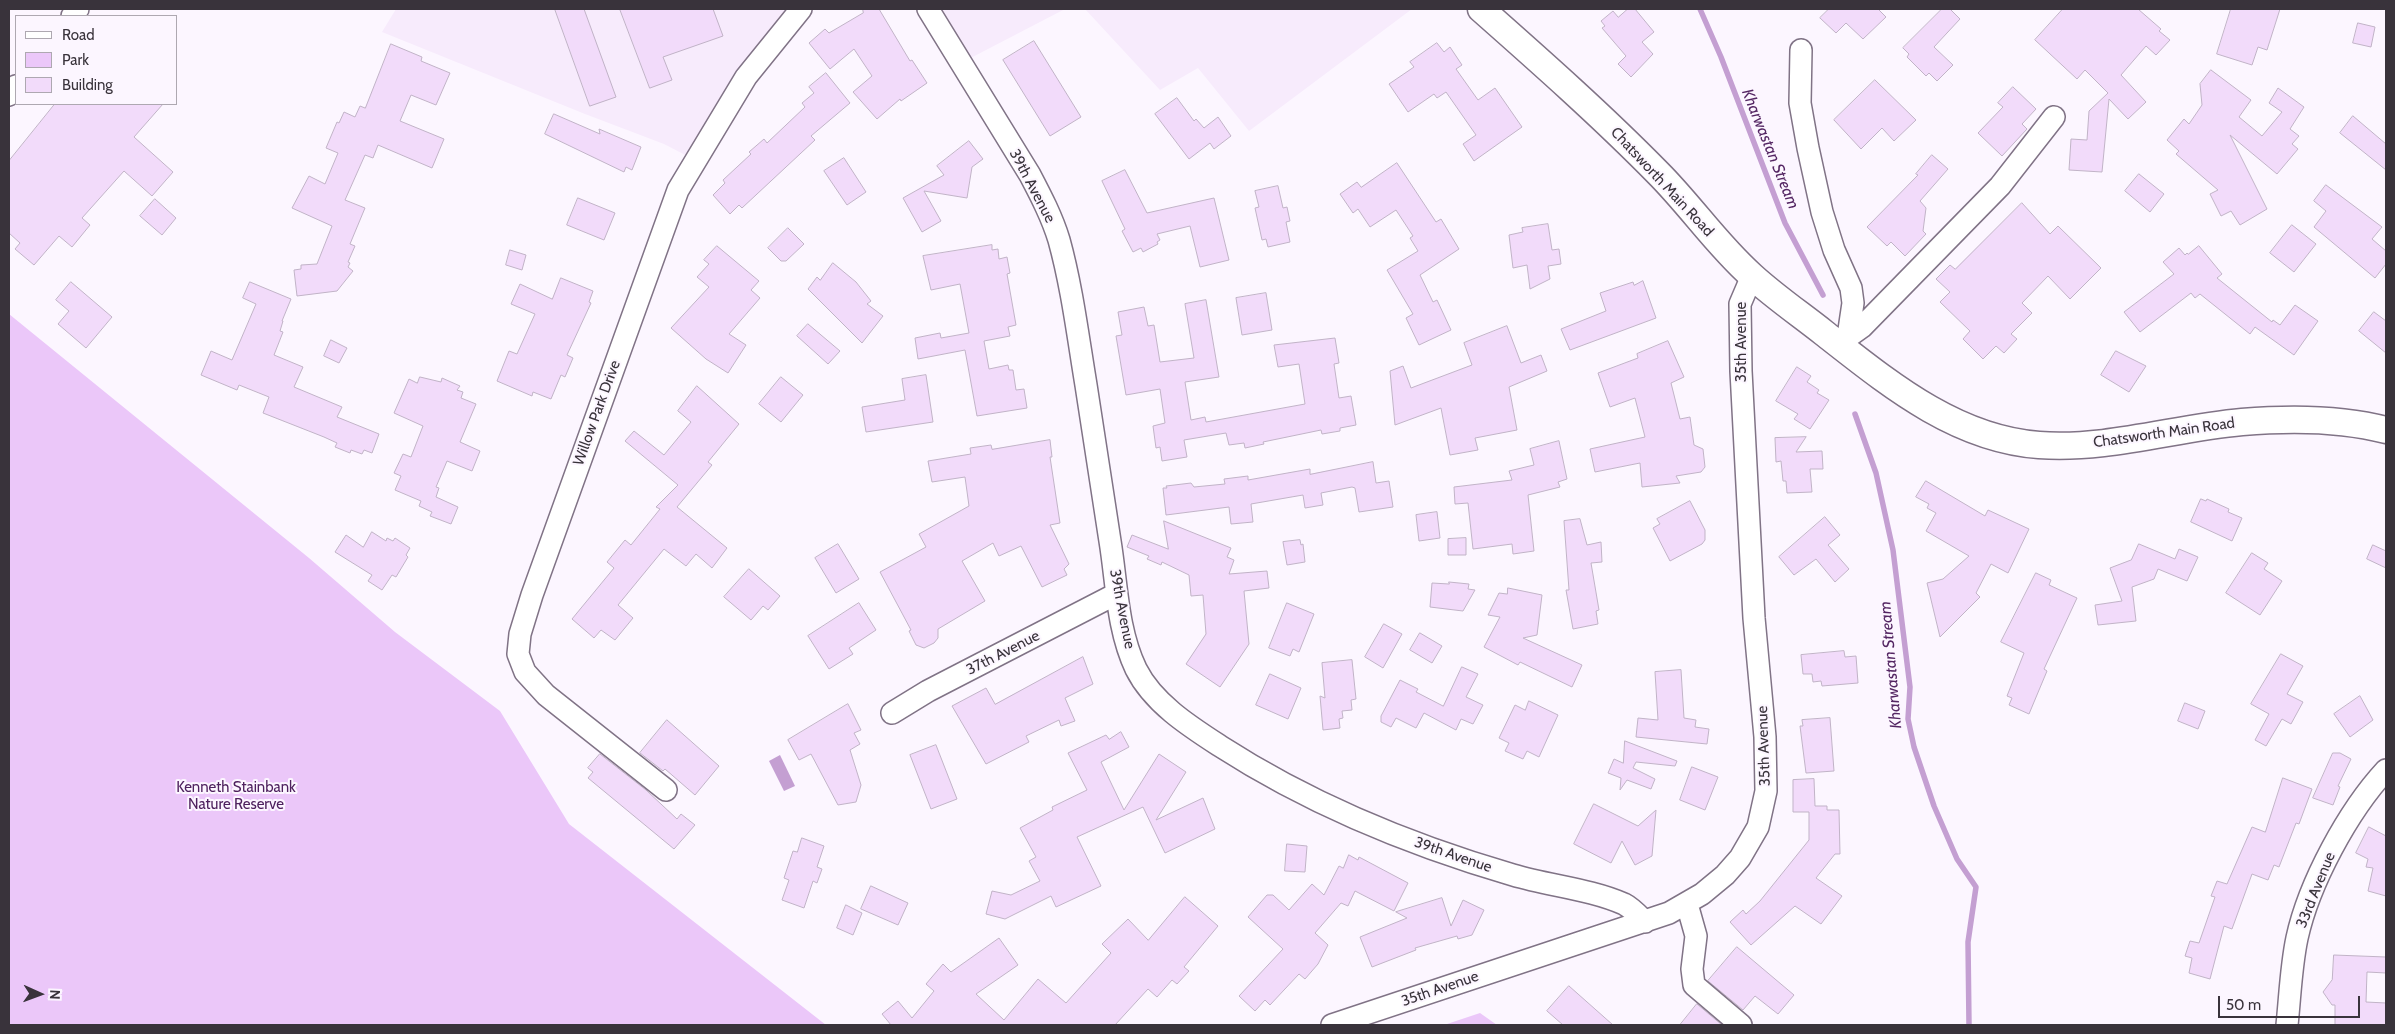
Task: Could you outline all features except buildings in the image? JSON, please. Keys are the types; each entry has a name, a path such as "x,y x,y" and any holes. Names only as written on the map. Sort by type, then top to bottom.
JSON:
{"street":[{"name":"Willow Park Drive","path":"666,790 546,695 525,672 518,654 520,634 538,576 678,190 746,77 801,9"},
{"name":"39th Avenue","path":"928,9 1030,175 1044,202 1059,239 1080,348 1111,544 1116,594 1135,668 1144,683 1155,696 1192,728 1241,760 1297,792 1379,828 1515,876 1570,888 1627,905 1645,922"},
{"name":"Chatsworth Main Road","path":"1481,9 1595,111 1654,169 1704,227 1752,276 1847,344 1896,388 1935,413 1984,435 2038,445 2082,445 2136,440 2250,422 2308,420 2386,430"},
{"path":"1801,50 1800,103 1808,148 1822,212 1834,250 1851,288 1853,303 1847,344"},
{"path":"1847,344 2000,186 2054,117"},
{"name":"35th Avenue","path":"1332,1025 1645,922 1687,904 1725,875 1740,858 1758,827 1766,791 1765,737 1754,618 1741,371 1740,304 1752,276"},
{"name":"37th Avenue","path":"892,713 928,691 1116,594"},
{"name":"33rd Avenue","path":"2287,1025 2297,939 2305,909 2338,836 2368,789 2386,770"},
{"path":"1687,904 1696,936 1692,969 1694,985 1740,1025"}],"shaded area":[{"path":"396,9 803,9 695,160 664,144 382,32"},
{"path":"928,9 1065,9 961,63"},
{"path":"1085,9 1412,9 1249,131 1198,68 1160,90"},
{"path":"780,755 795,786 784,791 769,761"}],"green space":[{"name":"Kenneth Stainbank Nature Reserve","path":"9,314 309,558 395,632 500,711 569,824 826,1025 9,1025"},
{"path":"1480,1013 1497,1025 1444,1025"}],"waterway":[{"name":"Kharwastan Stream","path":"1700,9 1721,57 1785,223 1823,295"},
{"name":"Kharwastan Stream","path":"1855,414 1876,473 1893,550 1910,687 1908,719 1914,747 1934,806 1957,859 1976,887 1968,942 1969,1025"}]}
